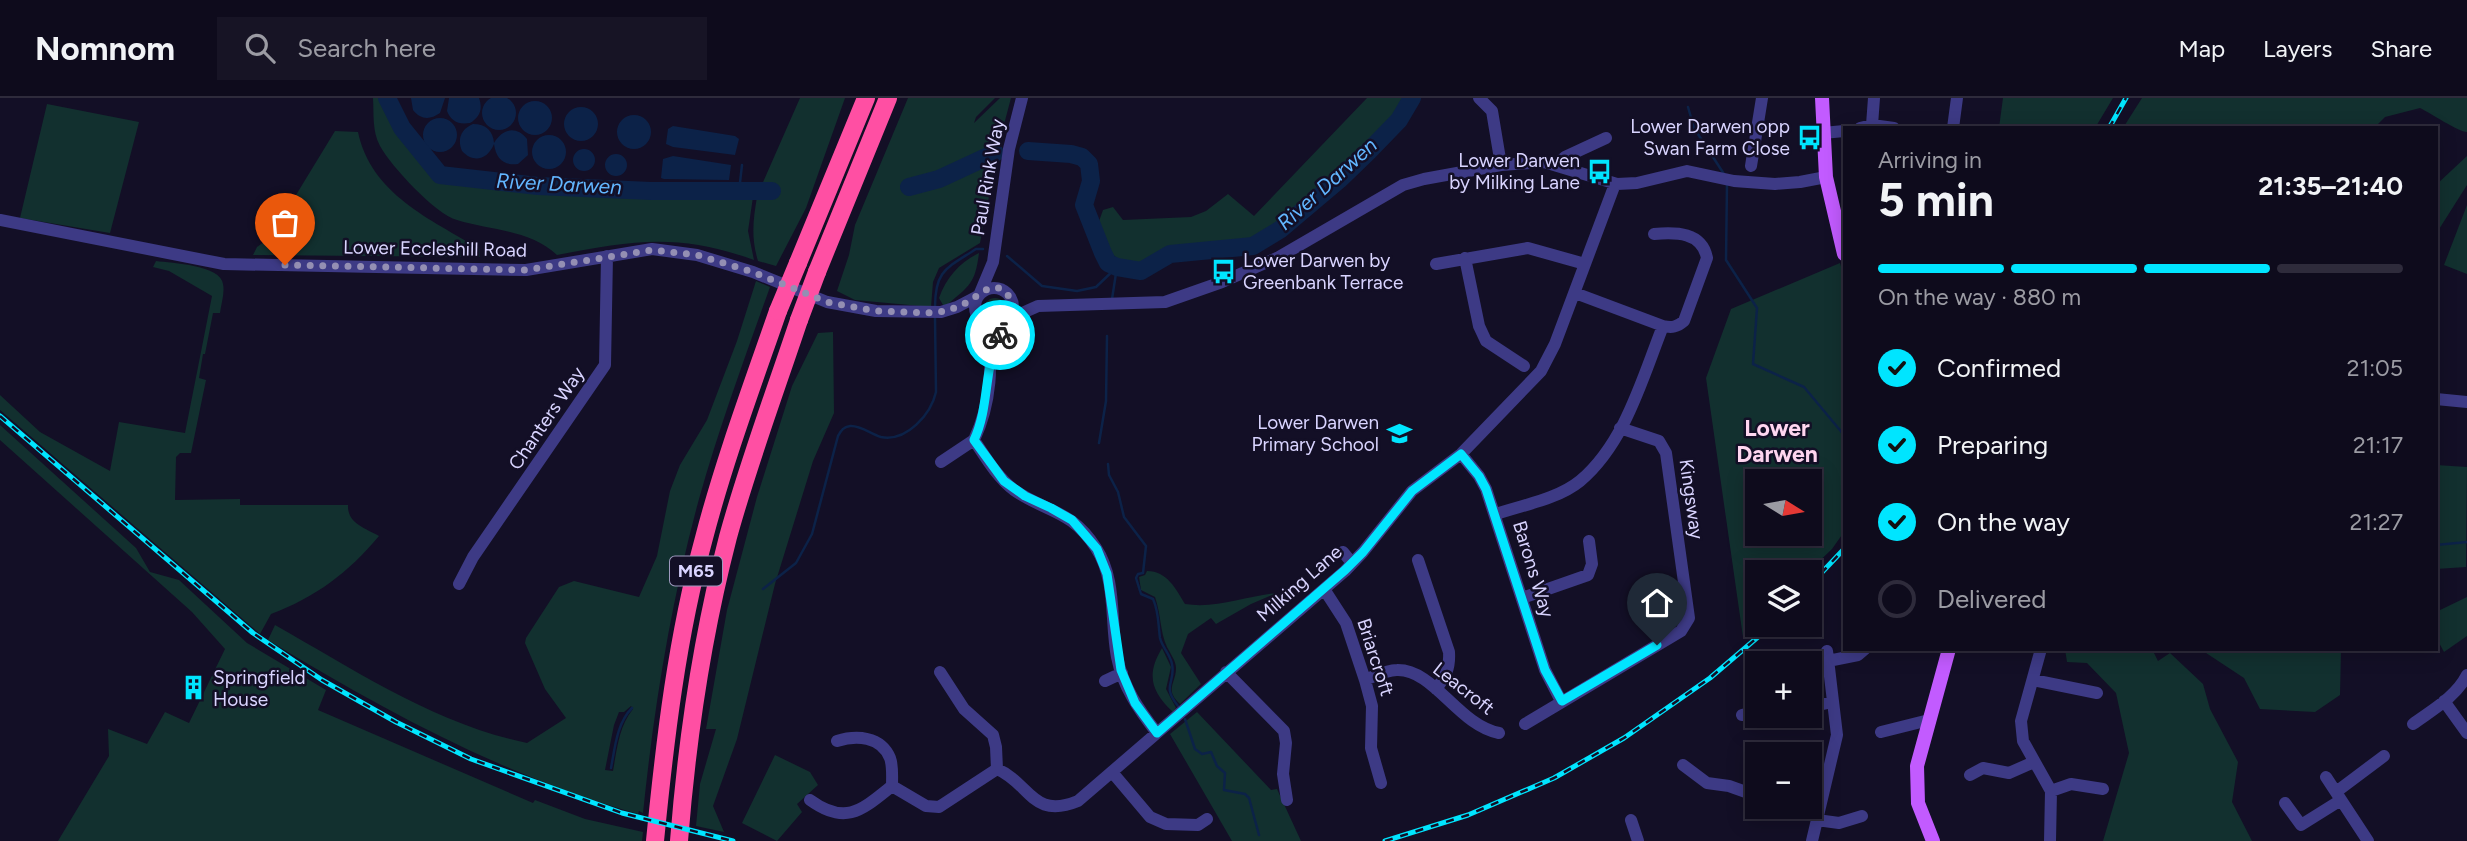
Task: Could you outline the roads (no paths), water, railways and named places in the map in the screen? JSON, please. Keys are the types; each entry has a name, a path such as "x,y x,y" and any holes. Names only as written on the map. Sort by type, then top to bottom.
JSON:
{"highway":[{"name":"M65","path":"655,841 665,737 688,602 720,479 778,311 864,98"},
{"name":"M65","path":"679,841 689,741 713,603 729,536 799,320 888,98"}],"main road":[{"path":"1822,98 1826,177 1843,250"},
{"path":"1933,841 1918,803 1917,766 1948,651"}],"street":[{"name":"Paul Rink Way","path":"979,295 993,262 1009,149 1022,98"},
{"path":"1479,98 1492,111 1501,165"},
{"path":"1751,166 1762,98"},
{"path":"1866,126 1874,98"},
{"path":"1953,126 1957,98"},
{"path":"1824,134 1843,131"},
{"path":"1556,165 1606,138"},
{"path":"981,322 995,326 1038,306 1165,302 1223,282 1279,257 1403,185 1501,165 1544,162 1616,184 1637,183 1688,171 1734,181 1791,183 1826,177"},
{"name":"Milking Lane","path":"997,769 1011,777 1034,799 1056,806 1078,801 1352,564 1412,491 1461,454 1541,371 1555,344 1616,184"},
{"name":"Lower Eccleshill Road","path":"0,220 224,264 526,270 652,250 697,255 753,272 827,302 876,311 944,311 979,295"},
{"path":"1575,293 1663,326 1673,328 1684,321 1707,258 1703,244 1684,233 1654,234"},
{"path":"1436,264 1528,248 1585,264"},
{"name":"Chanters Way","path":"459,584 473,557 606,365 607,256"},
{"path":"1465,258 1479,326 1486,341 1524,366"},
{"name":"Paul Rink Way","path":"993,262 996,274 1007,292"},
{"path":"990,357 975,308 979,295 989,288 1007,292 1038,306"},
{"path":"941,462 974,440 981,426 990,357 1014,309 1007,292"},
{"name":"Lower Eccleshill Road","path":"944,311 981,322"},
{"path":"1496,514 1555,495 1580,481 1611,447 1663,326"},
{"path":"2438,399 2467,402"},
{"name":"Kingsway","path":"1525,724 1681,631 1689,618 1666,453 1659,440 1620,428"},
{"path":"974,440 1004,481 1025,496 1072,520 1097,549 1107,574 1116,650 1122,673 1135,703 1157,733"},
{"name":"Barons Way","path":"1461,454 1483,482 1496,514 1545,670 1562,701"},
{"path":"1522,598 1587,575 1592,564 1589,541"},
{"path":"1343,552 1352,564"},
{"path":"1407,571 1420,563 1448,652 1449,666 1446,676 1436,689"},
{"name":"Briarcroft","path":"1324,589 1346,623 1365,680 1372,706 1371,748 1381,783"},
{"path":"1822,784 1836,744 1827,656 1858,655 1863,651"},
{"path":"2040,651 2021,721 2023,741 2051,791 2050,841"},
{"name":"Leacroft","path":"1365,680 1391,671 1408,671 1436,689 1472,722 1487,731 1499,733"},
{"path":"892,786 926,806 939,807 997,769 993,735 964,709 940,672"},
{"path":"1226,672 1284,732 1286,743 1283,774 1287,800"},
{"path":"1105,681 1122,673"},
{"path":"2413,724 2444,701 2462,684 2467,675"},
{"path":"2033,680 2097,693"},
{"path":"2444,701 2467,733"},
{"path":"1822,704 1832,702"},
{"path":"1741,715 1745,714"},
{"path":"1881,732 1929,720"},
{"path":"837,741 858,737 878,744 890,758 892,786"},
{"path":"2285,803 2301,825 2384,756"},
{"path":"1970,775 1983,768 2009,774 2034,762"},
{"path":"1683,765 1707,783 1745,792"},
{"path":"1112,772 1156,821 1198,825 1207,819"},
{"path":"2326,777 2368,841"},
{"path":"2051,791 2071,784 2103,789"},
{"path":"810,800 827,811 844,814 865,807 892,786"},
{"path":"1812,841 1816,820 1839,823 1862,816"},
{"path":"1632,820 1638,841"}],"water":[{"path":"499,96 511,101 516,113 511,125 499,130 487,125 482,113 487,101"},
{"path":"411,98 445,98 440,113 426,118 413,110"},
{"path":"449,98 479,98 481,109 470,123 456,122 447,111"},
{"path":"535,101 547,106 552,118 547,130 535,135 523,130 518,118 523,106"},
{"path":"581,107 593,112 598,124 593,136 581,141 569,136 564,124 569,112"},
{"path":"634,115 646,120 651,132 646,144 634,149 622,144 617,132 622,120"},
{"path":"440,118 452,123 457,135 452,147 440,152 428,147 423,135 428,123"},
{"path":"473,124 488,129 494,143 501,134 509,130 518,132 527,139 528,155 518,164 508,164 496,153 494,144 484,156 471,158 462,151 460,139 463,132"},
{"path":"673,126 735,136 739,139 735,155 666,144 668,129"},
{"path":"549,135 561,140 566,152 561,164 549,169 537,164 532,152 537,140"},
{"path":"580,149 588,149 595,156 595,164 588,171 580,171 573,164 573,156"},
{"path":"612,154 620,154 627,161 627,169 620,176 612,176 605,169 605,161"},
{"path":"673,156 731,165 729,180 661,178 663,159"}],"waterway":[{"name":"River Darwen","path":"387,98 402,128 440,175 538,186 651,191 772,191"},
{"name":"River Darwen","path":"1028,151 1071,154 1082,157 1089,164 1091,181 1084,205 1103,253 1108,263 1141,271 1170,254 1253,246 1281,229 1369,151 1399,120 1412,98"},
{"path":"1688,107 1694,128 1724,174"},
{"name":"River Darwen","path":"909,187 939,179 995,153"},
{"path":"739,191 742,165"},
{"path":"1727,184 1726,260 1757,308 1753,364 1804,387 1843,434"},
{"path":"935,307 940,277 957,261 976,249 983,249"},
{"path":"1007,256 1042,286 1077,291 1096,287 1117,267"},
{"path":"1112,299 1117,267"},
{"path":"763,589 796,563 812,534 838,436 842,430 854,426 881,437 900,435 916,425 929,409 936,392 935,318"},
{"path":"1099,443 1106,401 1107,336"},
{"path":"1108,464 1109,475 1118,492 1124,517 1146,546 1143,573 1136,578 1141,594 1153,599 1155,604 1160,638 1172,664 1170,693 1178,706"},
{"path":"2438,545 2467,542"},
{"path":"611,768 620,728 632,708"},
{"path":"1185,719 1195,749 1202,754 1211,752 1217,766 1225,773 1224,790 1245,794 1249,798 1259,835"}],"railway":[{"path":"2110,126 2126,98"},
{"path":"0,416 253,633 322,680 396,722 471,759 622,813 733,841"},
{"path":"1822,572 1843,550"},
{"path":"1385,841 1468,815 1554,778 1624,738 1710,678 1758,637"}],"place":[{"name":"Lower Darwen opp Swan Farm Close","path":"1810,137"},
{"name":"Lower Darwen by Milking Lane","path":"1600,171"},
{"name":"Lower Darwen by Greenbank Terrace","path":"1223,271"},
{"name":"Lower Darwen Primary School","path":"1399,433"},
{"name":"Springfield House","path":"193,688"}],"district":[{"name":"Lower Darwen","path":"1777,441"}]}
